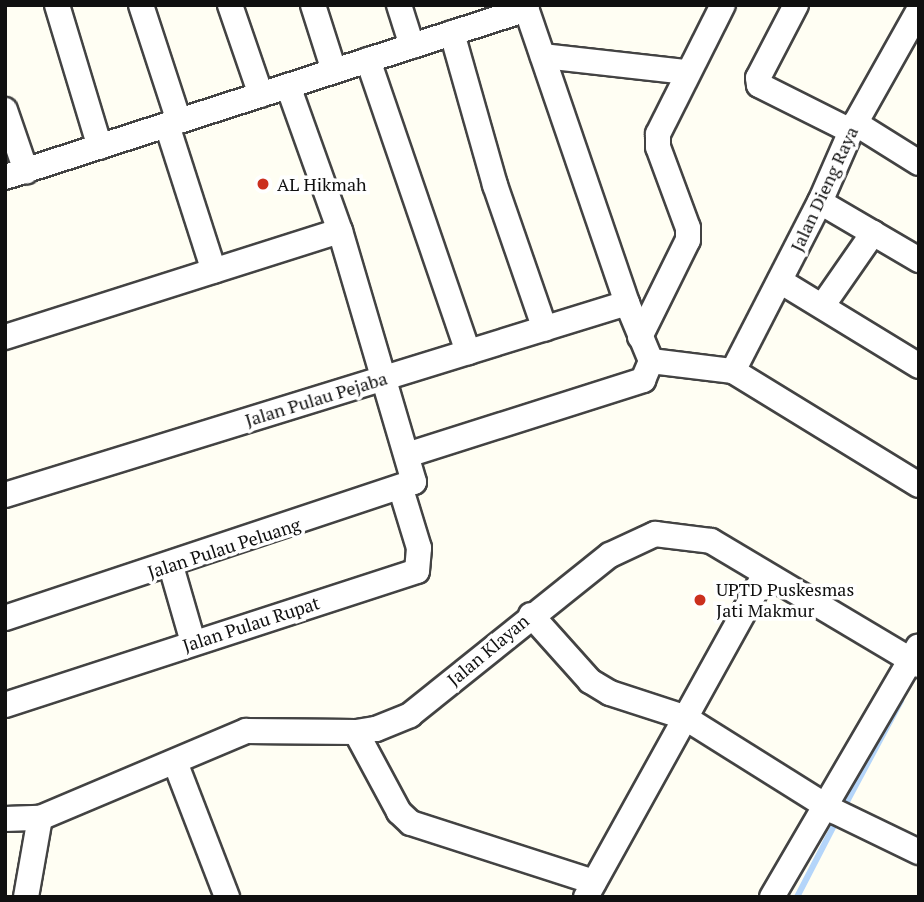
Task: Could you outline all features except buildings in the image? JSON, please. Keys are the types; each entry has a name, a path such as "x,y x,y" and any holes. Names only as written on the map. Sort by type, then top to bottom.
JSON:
{"street":[{"path":"57,5 100,147"},
{"path":"141,5 214,271"},
{"path":"230,5 261,95"},
{"path":"313,5 334,71"},
{"path":"399,5 412,46"},
{"path":"640,337 688,240 688,228 659,147 659,134 686,72 723,5"},
{"path":"796,5 758,78 758,85 853,127 919,163"},
{"path":"5,110 16,174 452,33 486,13 526,7 626,303 651,360 643,380 407,455"},
{"name":"Jalan Dieng Raya","path":"733,371 820,202 853,127 910,48 919,10"},
{"path":"452,33 495,186 545,328"},
{"path":"543,56 686,72"},
{"path":"368,60 468,352"},
{"path":"288,86 340,231 380,379 415,479 401,489"},
{"path":"820,202 919,260"},
{"path":"5,337 340,231"},
{"path":"823,305 873,233"},
{"path":"780,281 919,366"},
{"name":"Jalan Pulau Pejaba","path":"5,495 626,303"},
{"path":"651,360 733,371 919,484"},
{"name":"Jalan Pulau Peluang","path":"5,618 401,489"},
{"name":"Jalan Pulau Rupat","path":"5,705 417,571 419,548 401,489"},
{"name":"Jalan Klayan","path":"5,819 40,818 246,731 356,732 376,729 410,715 531,615 610,555 655,534 711,541 764,576 916,659"},
{"path":"171,566 193,642"},
{"path":"356,732 399,812 411,823 590,890 764,576"},
{"path":"531,615 590,681 610,693 684,718 837,812 919,852"},
{"path":"772,897 837,812 916,659"},
{"path":"175,762 227,897"},
{"path":"26,897 40,818"}],"waterway":[{"path":"843,809 901,701"},
{"path":"797,897 838,818"}],"place":[{"name":"AL Hikmah","path":"263,184"},
{"name":"UPTD Puskesmas Jati Makmur","path":"700,600"}]}
